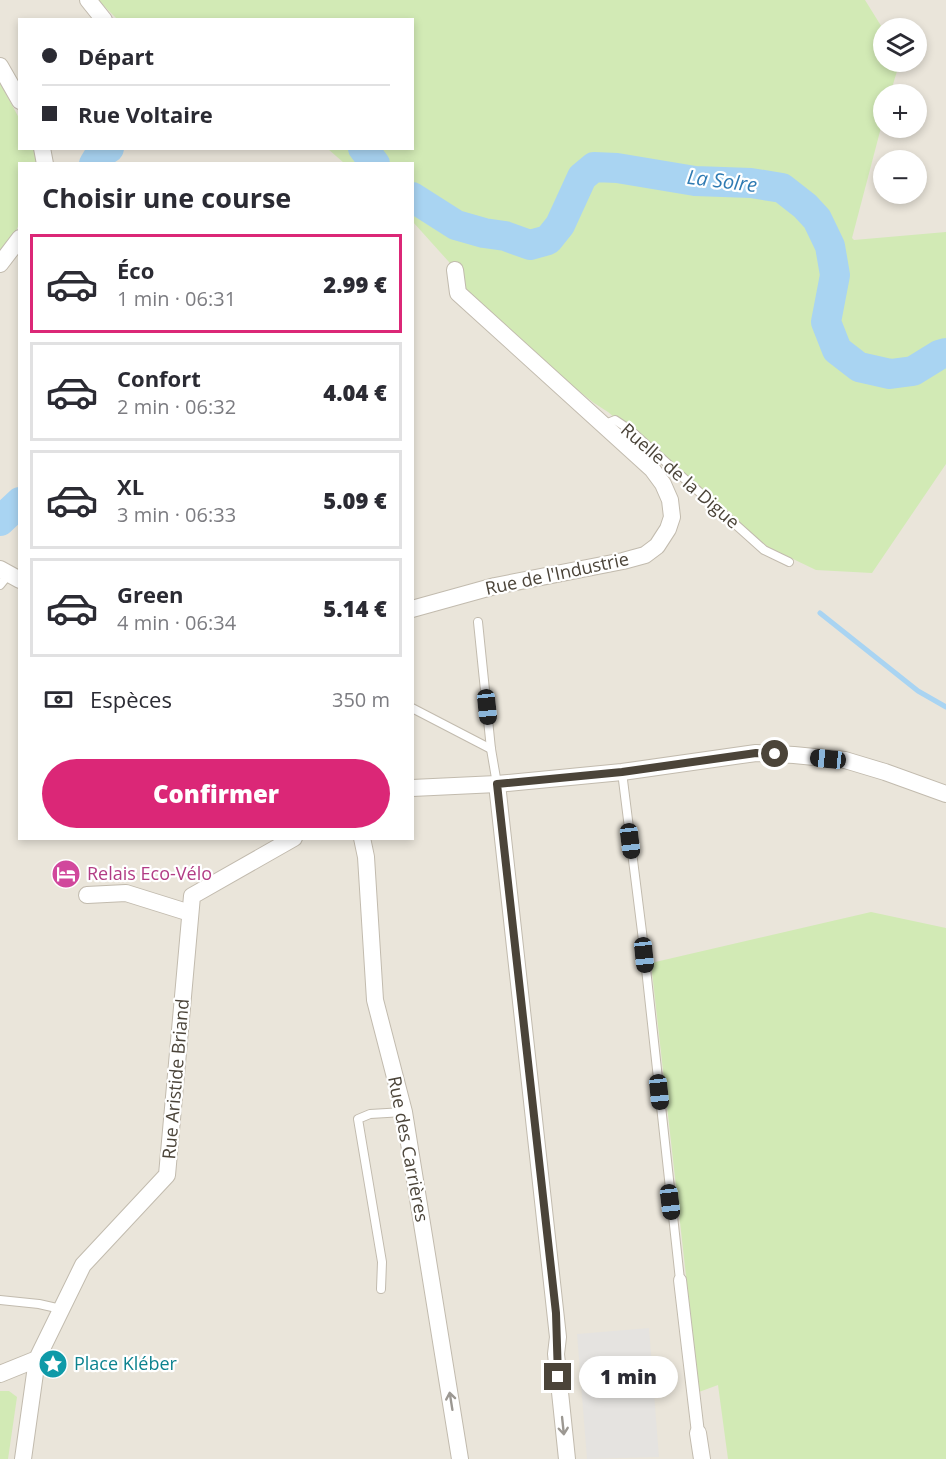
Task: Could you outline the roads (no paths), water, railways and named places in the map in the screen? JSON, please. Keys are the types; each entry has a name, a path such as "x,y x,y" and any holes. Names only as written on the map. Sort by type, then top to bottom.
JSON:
{"street":[{"path":"88,0 102,18"},
{"path":"0,66 18,98"},
{"path":"0,264 18,241"},
{"name":"Ruelle de la Digue","path":"455,270 458,293 602,425"},
{"name":"Rue de l'Industrie","path":"414,608 495,586 623,561 645,555 657,546 668,529 672,517 670,501 663,484 652,469 602,425"},
{"path":"414,788 497,784 622,772 756,753 845,760 946,794"},
{"path":"497,784 558,1337 556,1354 567,1459"},
{"path":"87,895 126,893 191,904 291,840"},
{"name":"Rue des Carrières","path":"362,840 366,857 375,1000 404,1112 460,1459"},
{"name":"Rue Aristide Briand","path":"23,1459 37,1359 83,1265 167,1176 191,904"},
{"path":"680,1280 702,1459"},
{"path":"0,1374 37,1359"}],"lane":[{"name":"Ruelle de la Digue","path":"602,425 615,420 630,430 764,550 789,562"},
{"path":"478,622 497,784"},
{"path":"414,709 492,749"},
{"path":"622,772 680,1280"},
{"path":"381,1289 382,1262 358,1119 370,1114 404,1112"},
{"path":"0,1300 61,1309"}],"waterway":[{"name":"La Solre","path":"95,162 106,150"},
{"name":"La Solre","path":"364,150 374,162"},
{"name":"La Solre","path":"414,198 456,225 505,236 530,245 548,240 560,225 582,177 594,167 617,168 695,181 751,183 782,188 817,219 830,246 835,275 826,322 837,350 859,367 890,374 913,371 946,353"},
{"name":"La Solre","path":"0,521 18,504"},
{"path":"820,613 918,691 946,707"}],"place":[{"name":"Relais Eco-Vélo","path":"66,874"},
{"name":"Place Kléber","path":"53,1364"}]}
